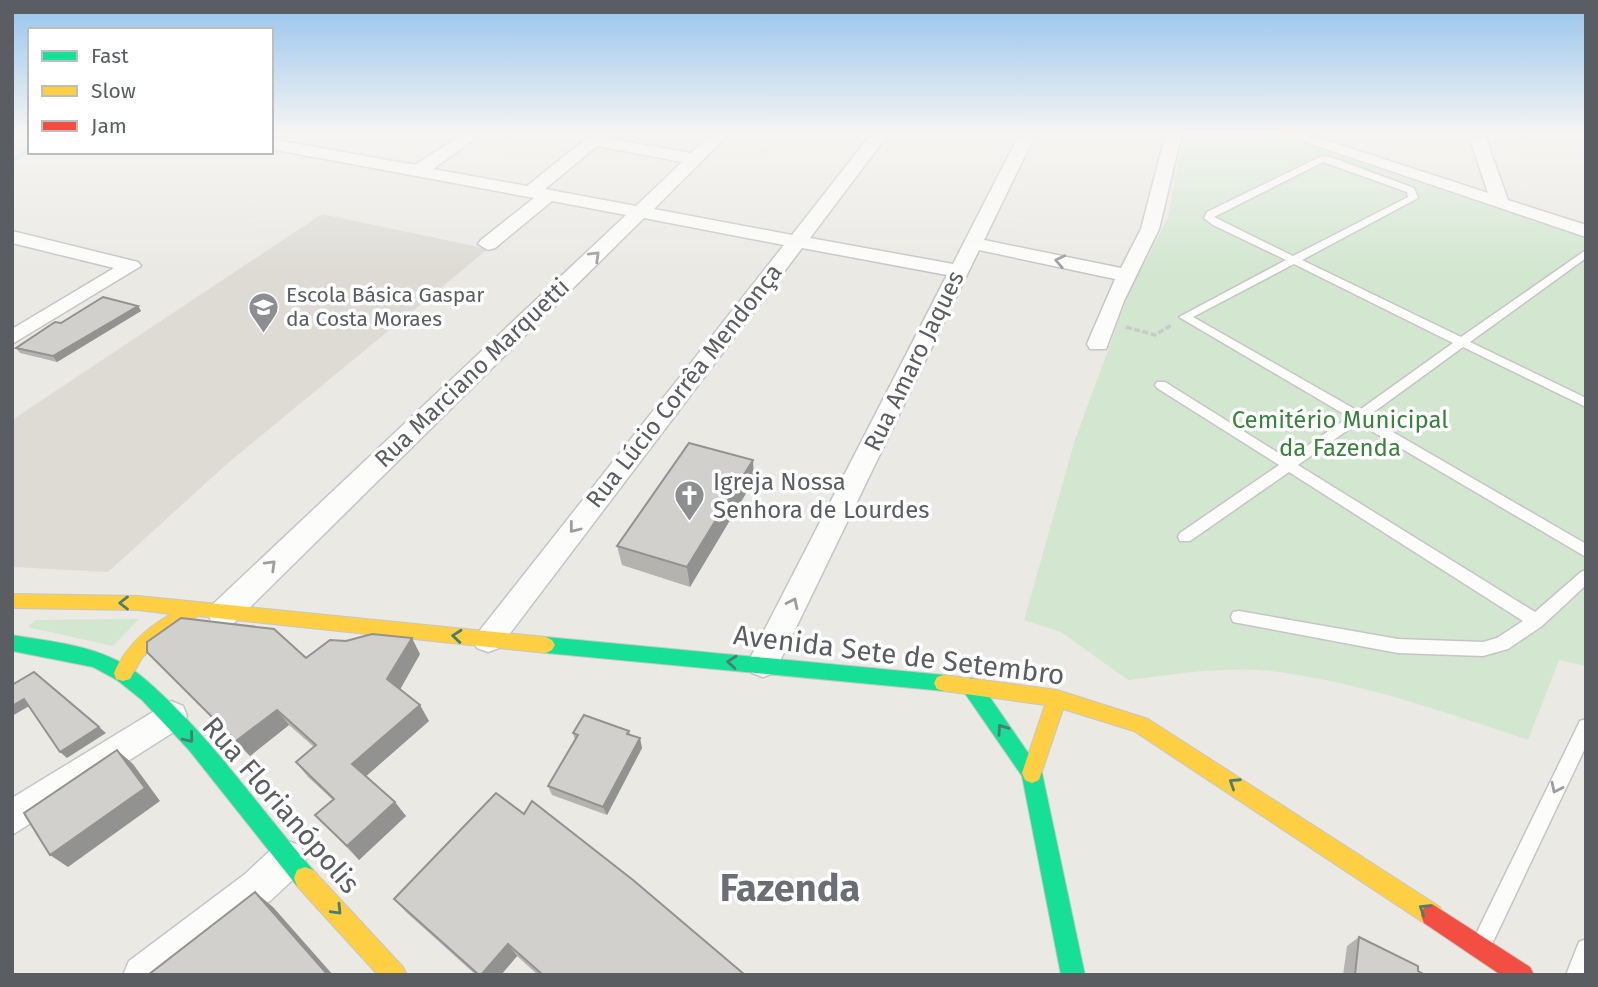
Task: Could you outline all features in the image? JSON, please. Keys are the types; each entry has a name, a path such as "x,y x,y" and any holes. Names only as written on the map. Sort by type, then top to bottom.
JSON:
{"main road":[{"name":"Avenida Sete de Setembro","path":"12,601 138,603 192,611 763,664 971,686 1057,698 1107,710 1158,733 1522,975"},
{"path":"123,673 131,654 147,638 165,624 192,611"},
{"name":"Rua Florianópolis","path":"12,643 72,652 123,673 171,716 288,859 395,975"},
{"path":"971,686 1032,773 1073,975"},
{"path":"1032,773 1057,698"}],"street":[{"path":"463,179 958,271"},
{"path":"488,244 554,179"},
{"name":"Rua Marciano Marquetti","path":"223,614 675,179"},
{"name":"Rua Lúcio Corrêa Mendonça","path":"488,639 845,179"},
{"name":"Rua Amaro Jaques","path":"763,664 1005,179"},
{"path":"1098,344 1126,275 1150,229 1162,179"},
{"path":"1435,179 1586,231"},
{"path":"1492,179 1500,202"},
{"path":"12,237 131,266 12,338"},
{"path":"973,243 1126,275"},
{"path":"12,818 171,716"},
{"path":"143,975 258,887 288,859"}],"lane":[{"path":"1284,179 1208,216 1211,220 1586,403"},
{"path":"1185,317 1413,198 1411,190 1381,179"},
{"path":"1185,537 1586,253"},
{"path":"1185,317 1586,551"},
{"path":"1161,385 1536,621"},
{"path":"1239,618 1398,646 1483,649 1502,644 1536,621 1586,576"},
{"path":"1481,946 1586,727"},
{"path":"1577,975 1586,949"}],"path":[{"path":"1117,325 1155,335 1185,317"}],"shaded area":[{"name":"Escola Básica Gaspar da Costa Moraes","path":"322,214 488,249 228,463 108,572 12,567 12,420"}],"green space":[{"name":"Cemitério Municipal da Fazenda","path":"1175,179 1410,179 1586,238 1586,666 1559,660 1528,740 1369,690 1271,671 1217,670 1128,680 1061,632 1024,620 1075,440 1130,290 1168,218"},
{"path":"139,619 113,646 28,627 35,620"}],"building":[{"path":"103,297 138,306 53,356 16,348 55,322 61,323"},
{"name":"Igreja Nossa Senhora de Lourdes","path":"689,443 753,460 687,567 617,546"},
{"path":"181,618 274,629 306,658 330,640 346,641 372,634 412,638 387,679 420,705 352,764 395,802 347,846 315,815 334,799 296,762 316,745 277,710 236,741 147,652 147,642"},
{"path":"34,672 99,727 60,752 24,699 12,706 12,685"},
{"path":"584,715 629,731 627,734 640,738 603,807 548,786 578,735 573,733"},
{"path":"117,750 145,788 50,855 24,813"},
{"path":"496,793 524,814 532,801 633,880 745,975 543,975 508,944 479,975 394,899"},
{"path":"255,892 328,975 148,975"},
{"path":"1359,937 1418,966 1418,971 1425,975 1355,975"}],"traffic: fast":[{"path":"12,643 99,661 124,674 149,694 196,744 305,878"},
{"path":"546,645 944,683"},
{"path":"971,686 1032,773 1073,975"}],"traffic: slow":[{"path":"12,601 138,603 546,645"},
{"path":"123,673 136,652 152,636 192,611"},
{"path":"944,683 1019,692 1068,702 1141,725 1432,915"},
{"path":"1032,773 1057,698"},
{"path":"305,878 395,975"}],"traffic: jam":[{"path":"1432,915 1522,975"}],"place":[{"name":"Escola Básica Gaspar da Costa Moraes","path":"263,334"},
{"name":"Igreja Nossa Senhora de Lourdes","path":"690,523"}],"district":[{"name":"Fazenda","path":"790,888"}]}
